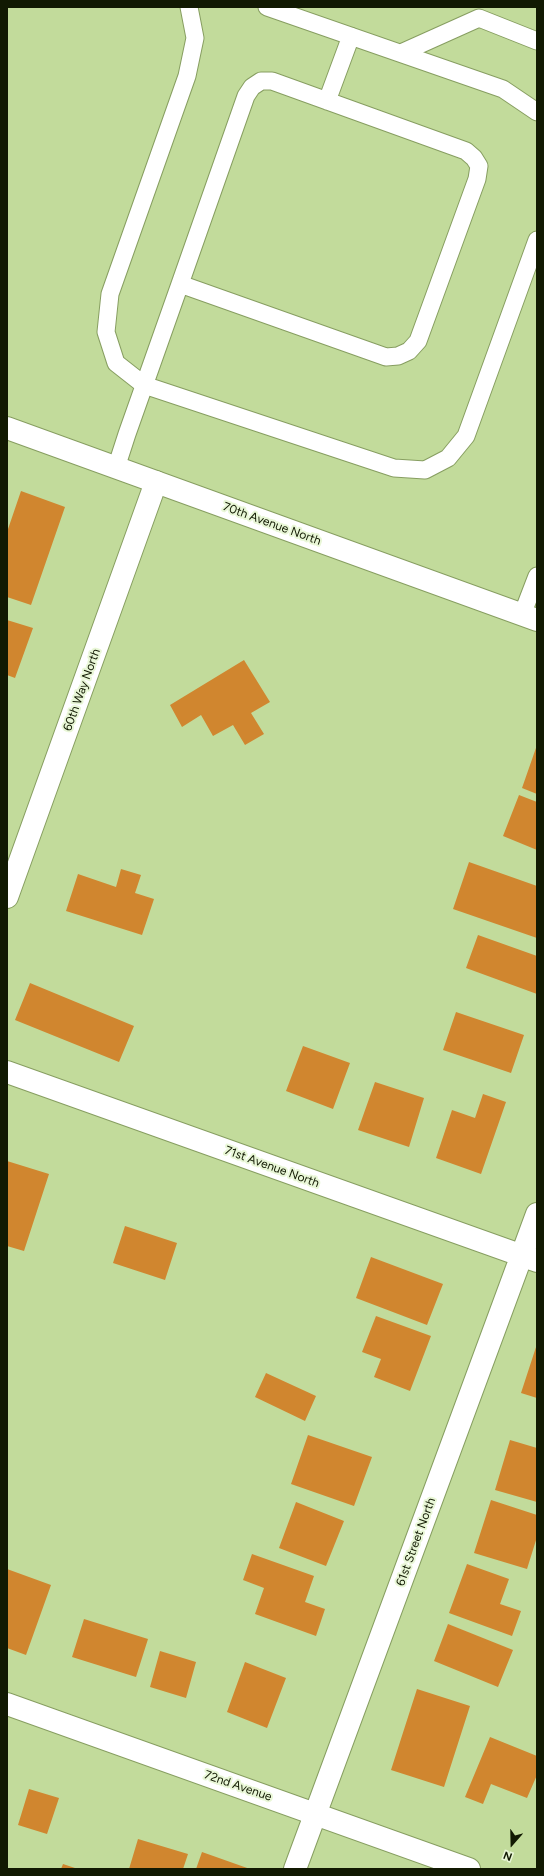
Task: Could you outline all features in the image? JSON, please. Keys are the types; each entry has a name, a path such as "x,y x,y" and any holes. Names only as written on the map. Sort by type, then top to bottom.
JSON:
{"street":[{"name":"70th Avenue North","path":"7,428 530,618"},
{"name":"60th Way North","path":"7,897 156,482"},
{"name":"71st Avenue North","path":"7,1072 530,1258"},
{"name":"61st Street North","path":"295,1869 530,1258 537,1214"},
{"name":"72nd Avenue","path":"7,1704 316,1813 469,1869"}],"lane":[{"path":"189,7 195,38 187,76 110,294 106,332 116,363 144,385 394,468 425,470 448,458 466,436 537,240"},
{"path":"267,7 503,89 537,112"},
{"path":"401,53 479,18 537,41"},
{"path":"327,101 351,36"},
{"path":"116,468 144,385 246,96 252,87 261,81 272,81 466,150 479,166 477,179 418,341 409,350 398,356 386,357 180,284"},
{"path":"530,618 537,576"}],"building":[{"path":"21,491 65,507 31,605 7,597 7,532"},
{"path":"7,620 33,628 15,678 7,675"},
{"path":"244,660 270,702 251,713 264,734 245,745 233,725 213,736 201,715 182,727 170,705"},
{"path":"537,745 537,794 522,788"},
{"path":"519,795 537,802 537,850 503,836"},
{"path":"469,862 537,886 537,938 453,909"},
{"path":"121,869 141,875 135,893 154,899 142,935 66,911 78,874 116,887"},
{"path":"478,935 537,956 537,994 466,968"},
{"path":"30,983 134,1026 119,1062 15,1020"},
{"path":"456,1012 524,1035 511,1073 443,1050"},
{"path":"303,1046 350,1063 333,1109 286,1091"},
{"path":"375,1082 424,1098 409,1147 358,1130"},
{"path":"483,1094 506,1102 481,1174 436,1158 452,1110 475,1118"},
{"path":"7,1161 49,1174 24,1251 7,1246"},
{"path":"125,1226 177,1243 165,1280 113,1263"},
{"path":"371,1257 443,1284 427,1325 356,1298"},
{"path":"376,1316 431,1336 410,1391 374,1377 381,1359 362,1352"},
{"path":"537,1344 537,1398 521,1393"},
{"path":"266,1373 316,1396 305,1421 255,1397"},
{"path":"308,1435 372,1457 354,1506 291,1484"},
{"path":"510,1440 537,1448 537,1502 495,1490"},
{"path":"491,1500 537,1515 537,1537 527,1569 474,1553"},
{"path":"296,1502 344,1521 326,1566 279,1548"},
{"path":"252,1554 314,1576 305,1602 325,1609 316,1636 255,1614 264,1588 243,1580"},
{"path":"467,1564 509,1579 500,1604 521,1611 512,1636 449,1613"},
{"path":"7,1569 51,1585 26,1655 7,1648"},
{"path":"84,1619 148,1639 136,1677 72,1657"},
{"path":"448,1624 513,1650 498,1687 434,1661"},
{"path":"160,1651 196,1662 186,1698 150,1687"},
{"path":"245,1662 286,1678 267,1728 227,1712"},
{"path":"417,1689 470,1706 444,1787 391,1770"},
{"path":"490,1737 537,1756 537,1775 527,1798 491,1784 483,1804 465,1797"},
{"path":"29,1789 59,1798 47,1834 18,1825"},
{"path":"138,1839 188,1854 183,1869 129,1869"},
{"path":"202,1852 250,1869 196,1869"},
{"path":"63,1864 78,1869 61,1869"}]}
